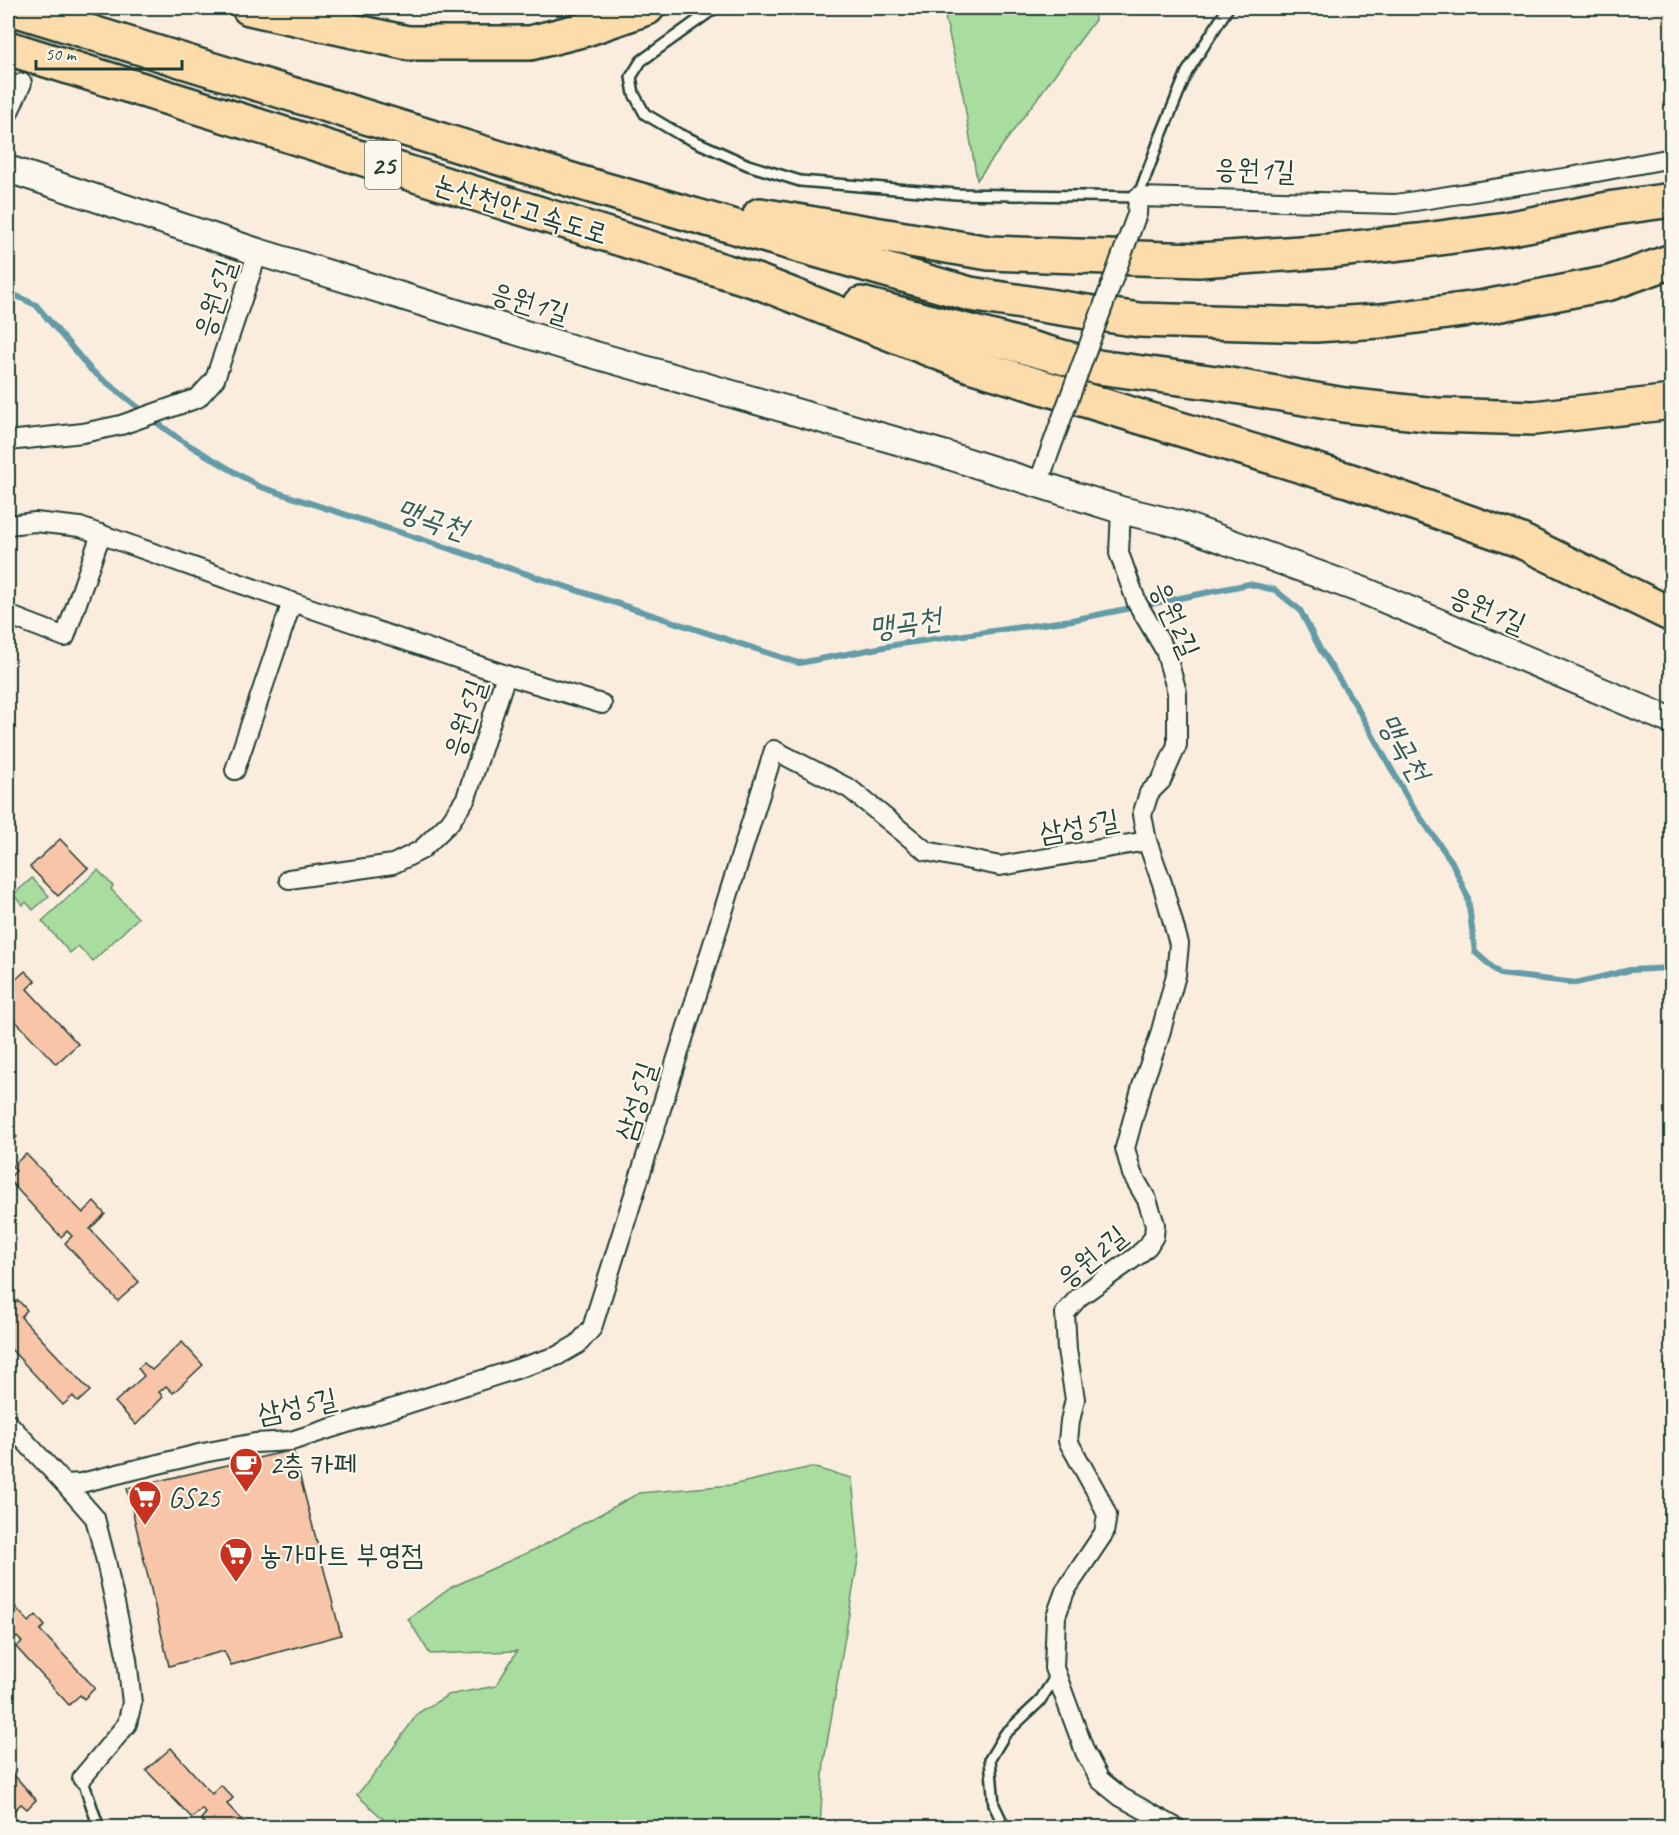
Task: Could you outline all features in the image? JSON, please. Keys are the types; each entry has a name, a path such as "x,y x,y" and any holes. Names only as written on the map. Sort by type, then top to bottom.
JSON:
{"highway":[{"name":"논산천안고속도로","path":"10,8 581,183"},
{"path":"249,8 408,44 530,43 586,29 647,8"},
{"name":"논산천안고속도로","path":"8,48 759,282"},
{"path":"581,183 989,253 1199,260 1329,251 1418,241 1506,229 1614,208 1671,200"},
{"path":"581,183 970,294 1139,320 1315,326 1380,321 1485,307 1600,285 1671,261"},
{"path":"759,282 888,311 1098,368 1224,384 1344,405 1436,415 1534,418 1671,402"},
{"path":"759,282 970,365 1351,481 1519,540 1671,615"}],"street":[{"path":"8,114 22,82"},
{"name":"응원1길","path":"1138,197 1396,204 1570,177 1671,158"},
{"name":"응원1길","path":"8,169 258,252 574,349 943,454 1121,510 1179,524 1367,592 1671,722"},
{"path":"1038,484 1137,214 1138,197"},
{"name":"응원5길","path":"8,441 83,433 121,425 198,398 215,379 258,252"},
{"name":"응원2길","path":"1121,510 1119,553 1134,595 1165,650 1177,692 1177,745 1161,781 1149,793 1142,815 1147,841 1162,883 1179,944 1176,975 1125,1148 1132,1174 1147,1200 1155,1224 1154,1236 1148,1246 1137,1256 1079,1297 1065,1313 1067,1350 1075,1399 1068,1441 1107,1515 1104,1533 1065,1591 1056,1616 1054,1668 1085,1752 1100,1780 1121,1797 1177,1827"},
{"name":"응원5길","path":"8,525 35,522 80,527 506,675 466,798 450,822 421,850 393,864 290,879"},
{"path":"8,615 65,637 101,534"},
{"path":"235,770 292,602"},
{"path":"506,675 602,704"},
{"name":"삼성5길","path":"65,1484 81,1483 203,1453 255,1443 291,1441 557,1356 568,1351 586,1336 592,1328 774,750 850,789 926,850 1000,866 1147,841"},
{"path":"8,1423 95,1518 128,1659 132,1703 127,1724 81,1778"}],"lane":[{"path":"715,8 641,61 631,77 634,94 645,114 689,139 748,165 800,181 956,194 1138,197 1187,72 1228,8"},
{"path":"1005,1827 994,1805 990,1759 1005,1734 1039,1702 1057,1675"},
{"path":"81,1778 99,1827"}],"green space":[{"path":"943,8 1094,8 1095,20 977,180 963,95"},
{"path":"98,870 113,886 111,889 138,918 93,961 78,946 70,953 42,921"},
{"path":"32,878 49,896 33,910 26,902 23,905 13,895"},
{"path":"811,1467 852,1478 859,1554 824,1761 820,1827 392,1827 357,1795 418,1713 448,1695 496,1686 517,1651 430,1654 408,1619 452,1587 542,1546 639,1493 732,1485"}],"building":[{"path":"60,839 88,868 58,896 30,867"},
{"path":"25,971 35,981 27,989 78,1044 56,1064 8,1013 10,1000 8,976 13,982"},
{"path":"8,1128 17,1137 8,1146"},
{"path":"26,1154 83,1213 94,1202 105,1214 90,1229 139,1282 118,1301 65,1243 72,1236 67,1231 61,1237 8,1179 16,1171 12,1166"},
{"path":"18,1300 27,1310 21,1317 90,1391 78,1402 73,1396 63,1405 8,1346 8,1307 9,1309"},
{"path":"182,1342 203,1365 173,1393 166,1386 159,1392 163,1397 136,1425 115,1402 144,1376 138,1368 144,1363 152,1370"},
{"path":"293,1450 341,1635 231,1665 224,1651 169,1666 127,1488"},
{"path":"8,1599 29,1622 36,1615 45,1626 40,1630 95,1688 84,1699 80,1695 69,1705 16,1647 22,1642 17,1637 8,1645"},
{"path":"171,1748 212,1794 221,1785 233,1798 227,1804 249,1828 209,1828 201,1819 206,1813 202,1809 192,1818 146,1770"},
{"path":"8,1768 36,1800 27,1809 21,1804 10,1814 8,1811"}],"waterway":[{"name":"맹곡천","path":"8,292 36,305 91,370 144,412"},
{"name":"맹곡천","path":"152,419 179,439 258,486 799,663 900,644 1072,620 1249,584 1275,590 1300,610 1320,649 1355,704 1411,804 1452,862 1468,898 1475,952 1500,974 1576,983 1630,970 1672,968"}],"tunnel":[{"path":"22,83 48,11"}],"place":[{"name":"2층 카페","path":"246,1493"},
{"name":"GS25","path":"145,1526"},
{"name":"농가마트 부영점","path":"236,1583"}]}
